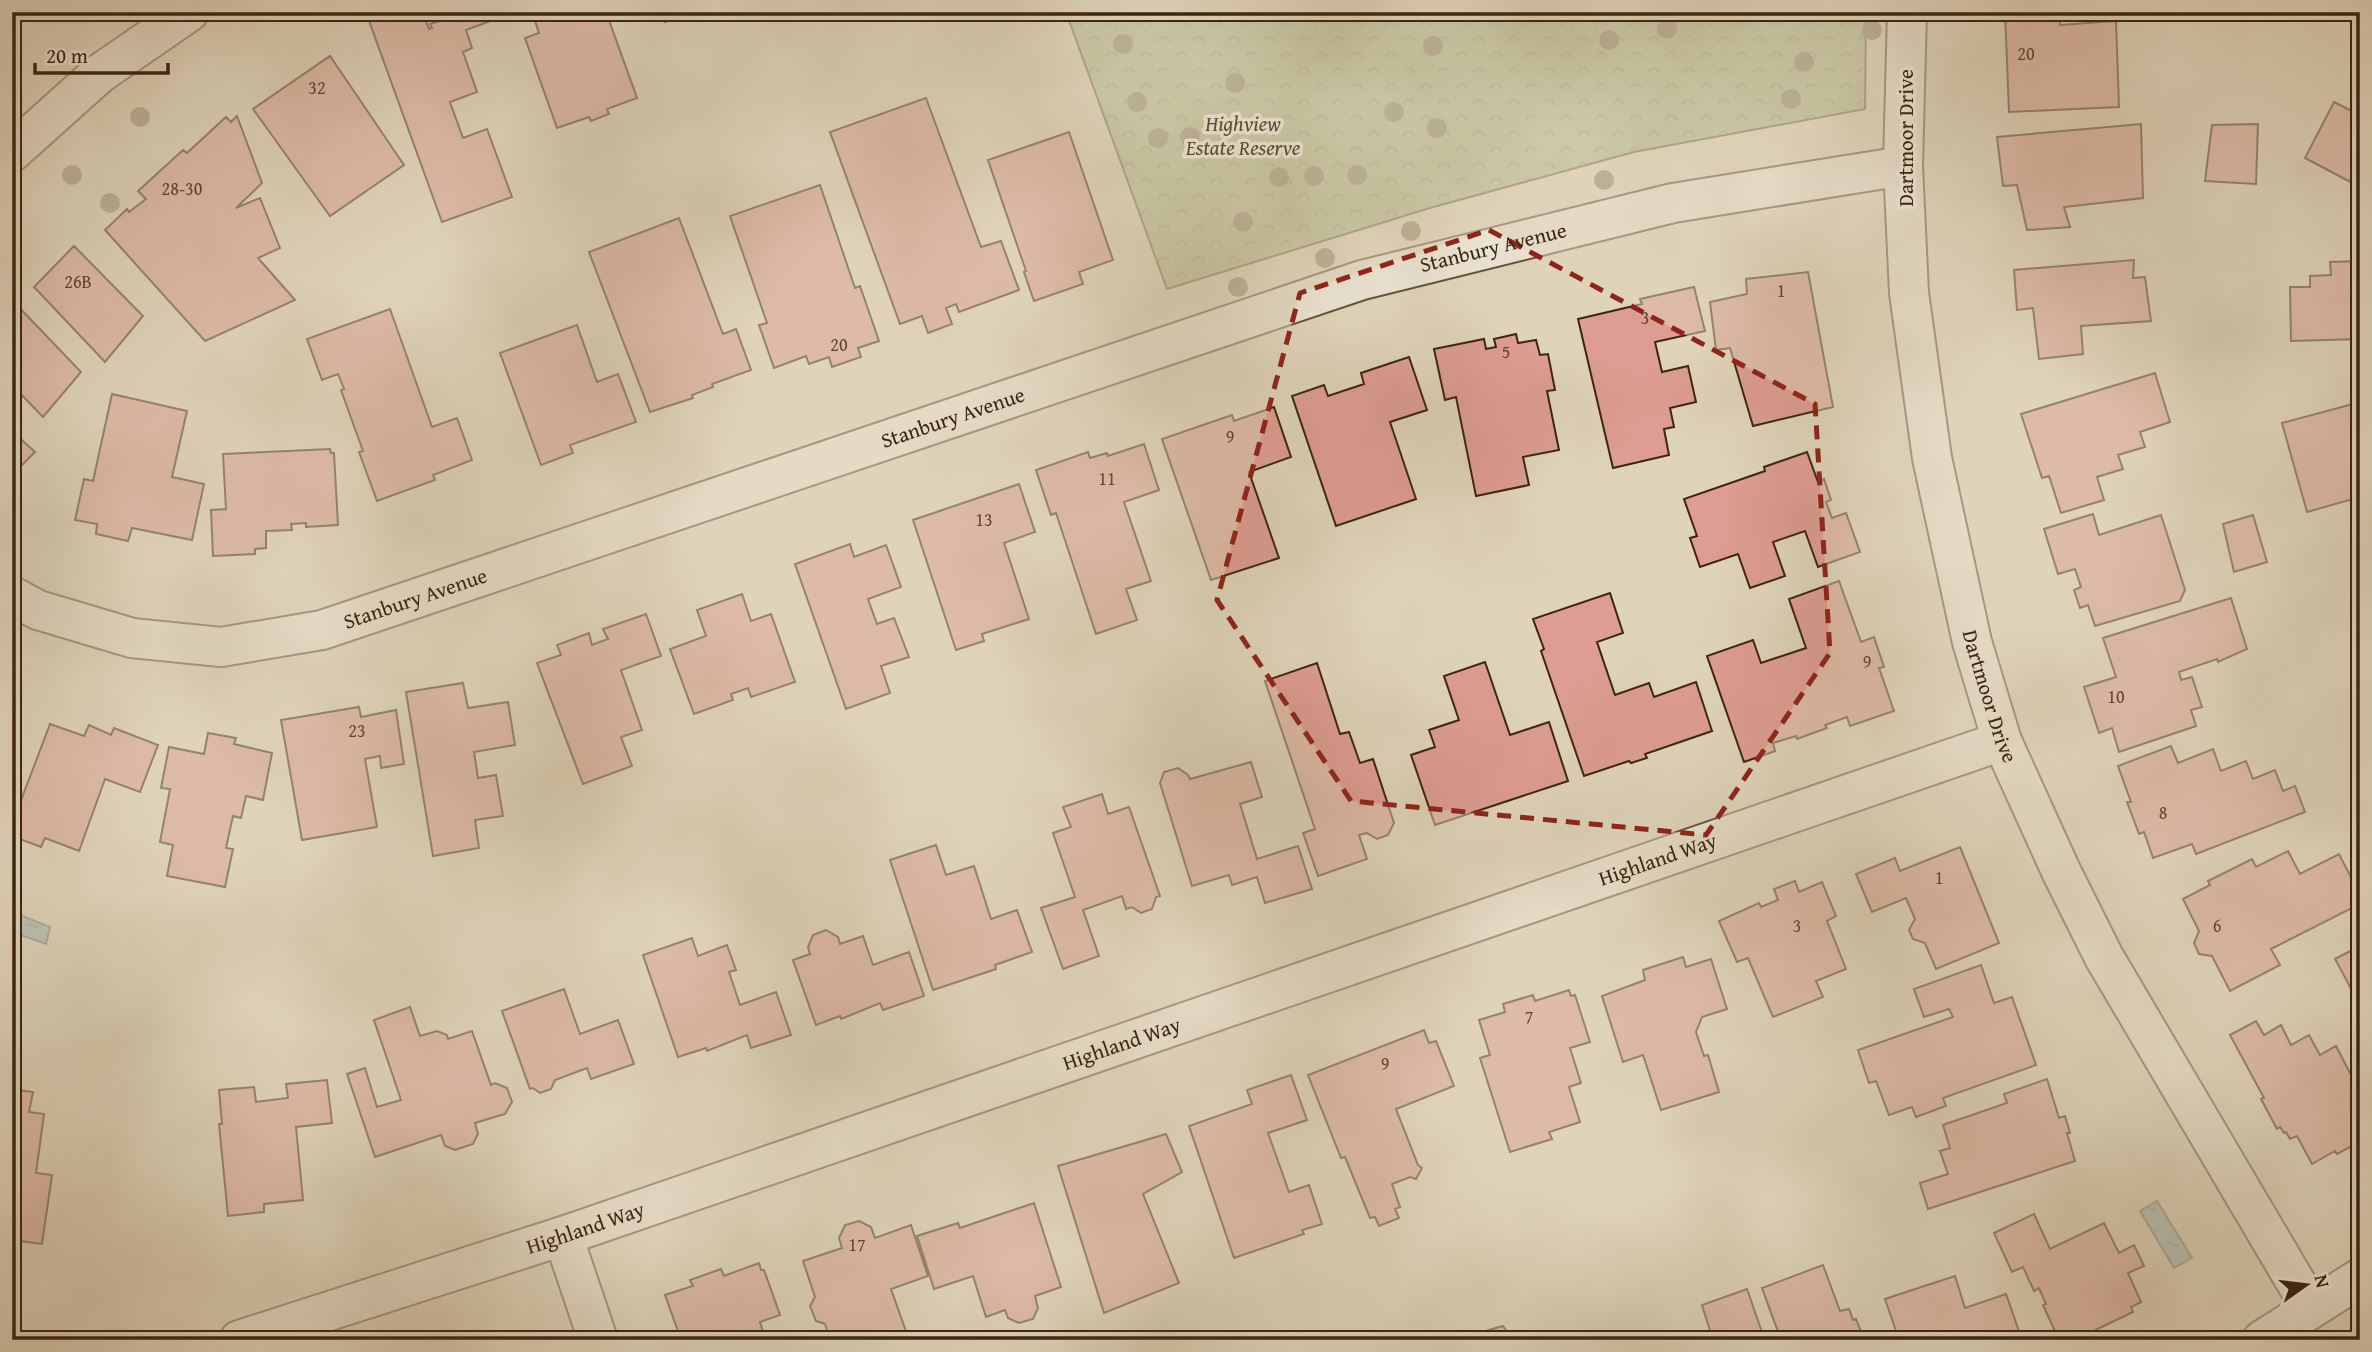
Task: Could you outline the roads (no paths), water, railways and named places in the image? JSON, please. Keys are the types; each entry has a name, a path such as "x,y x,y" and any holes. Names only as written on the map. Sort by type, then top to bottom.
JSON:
{"street":[{"path":"12,152 99,74 189,12"},
{"name":"Dartmoor Drive","path":"1907,12 1903,166 1909,293 1932,458 1972,642 2002,741 2061,871 2104,957 2311,1308"},
{"name":"Stanbury Avenue","path":"12,596 38,610 132,638 221,647 322,630 1191,335 1362,280 1673,203 1903,166"},
{"name":"Highland Way","path":"239,1340 563,1236 2002,741"},
{"path":"563,1236 598,1340"},
{"path":"2262,1340 2360,1278"}],"water":[{"path":"12,912 50,927 46,944 12,932"},
{"path":"2157,1201 2192,1258 2174,1268 2140,1211"}],"park label":[{"name":"Highview Estate Reserve","path":"1243,136"}]}
